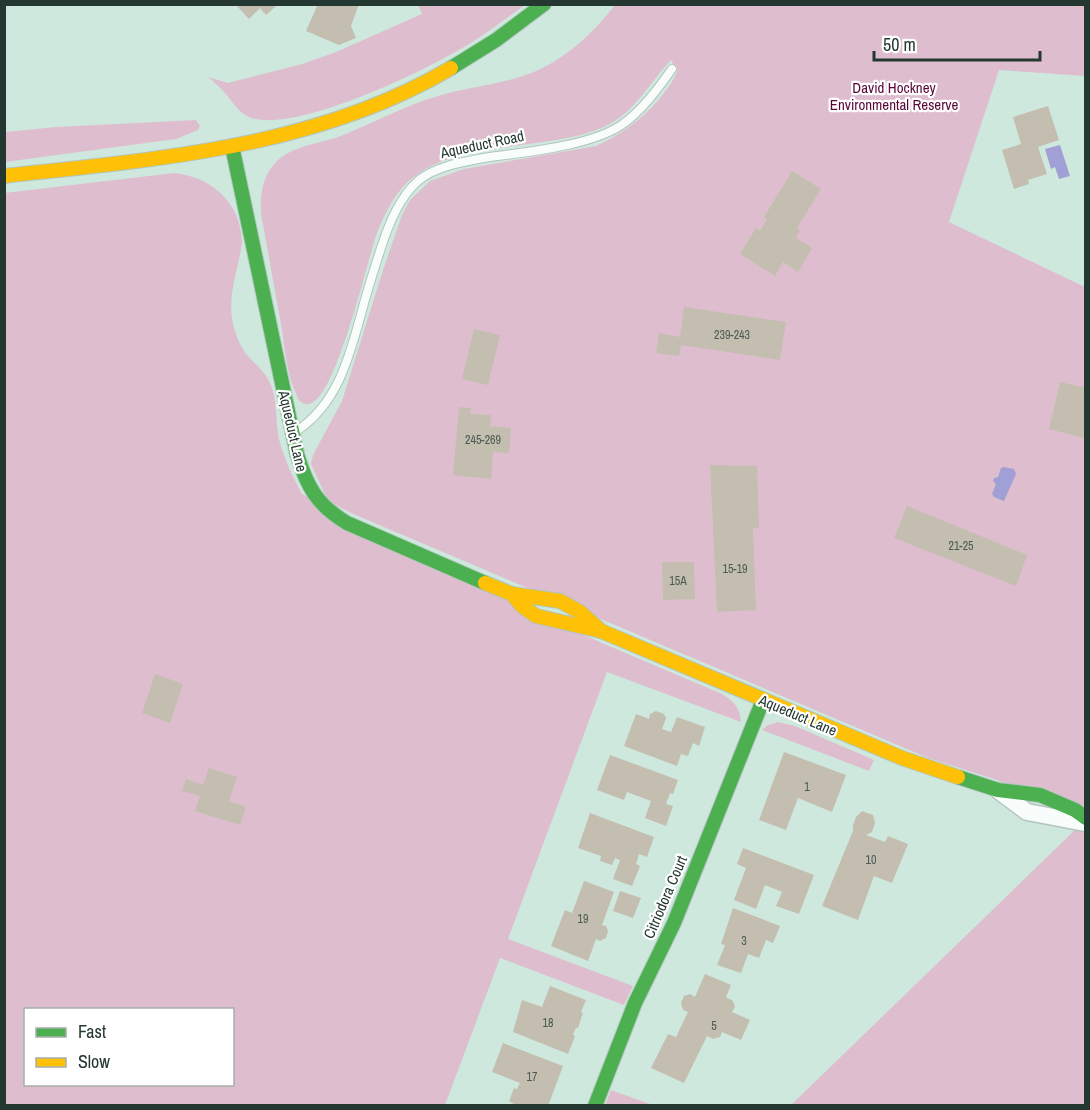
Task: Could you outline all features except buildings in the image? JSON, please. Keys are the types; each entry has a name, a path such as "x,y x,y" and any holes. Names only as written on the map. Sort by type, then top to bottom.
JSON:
{"street":[{"path":"4,176 155,158 232,146 272,138 335,120 405,93 471,57 544,4"},
{"name":"Aqueduct Lane","path":"232,146 299,462 309,488 324,508 335,516 512,594 560,601 580,612 601,631"},
{"name":"Aqueduct Lane","path":"512,594 522,606 536,616 601,631 902,758 998,790 1040,795 1075,810 1086,818"},
{"name":"Citriodora Court","path":"595,1106 635,1004 674,923 762,700"},
{"name":"Aqueduct Lane","path":"998,790 1026,812 1086,823"}],"lane":[{"name":"Aqueduct Road","path":"292,434 315,417 333,393 349,354 385,237 400,204 420,180 444,167 600,136 630,118 672,69"}],"green space":[{"path":"418,5 525,5 457,51 400,80 333,107 301,116 273,120 246,116 208,77 228,83 302,64 336,52 422,14"},
{"name":"David Hockney Environmental Reserve","path":"615,5 1085,5 1085,76 999,70 949,222 1085,287 1085,808 928,758 351,513 328,501 311,464 313,455 342,401 383,270 402,215 410,200 430,181 464,169 596,146 620,133 643,116 663,95 677,72 671,60 633,106 604,127 552,141 466,154 439,162 416,175 398,193 383,218 338,359 328,383 317,399 306,404 298,399 285,355 261,214 262,193 267,174 281,157 296,149 338,137 422,101 536,71 559,59 580,43"},
{"path":"196,120 200,126 198,130 176,139 5,162 5,132"},
{"path":"174,173 188,175 212,186 222,194 236,214 242,244 233,288 232,320 243,350 265,374 272,388 281,446 302,494 567,628 722,694 736,705 741,722 607,672 508,939 633,986 624,1005 500,958 445,1105 5,1105 4,193"},
{"path":"778,722 795,726 874,760 869,771 762,730"},
{"path":"1077,828 1085,832 1085,1105 790,1106"},
{"path":"611,1090 653,1105 605,1106"}],"water":[{"path":"1060,145 1070,176 1059,179 1055,167 1051,169 1045,149"},
{"path":"1001,468 1014,469 1016,474 1004,501 992,494 996,484 993,481 994,478 998,477"}],"traffic: fast":[{"path":"451,68 496,40 544,4"},
{"path":"232,146 297,454 309,486 328,509 347,523 485,583"},
{"path":"595,1106 635,1003 674,923 763,700"},
{"path":"958,777 998,790 1040,795 1075,810 1086,818"}],"traffic: slow":[{"path":"4,176 177,155 234,146 290,133 346,116 399,95 451,68"},
{"path":"485,583 512,594 560,601 580,612 601,631"},
{"path":"512,594 522,606 536,616 601,631 902,758 958,777"}]}
